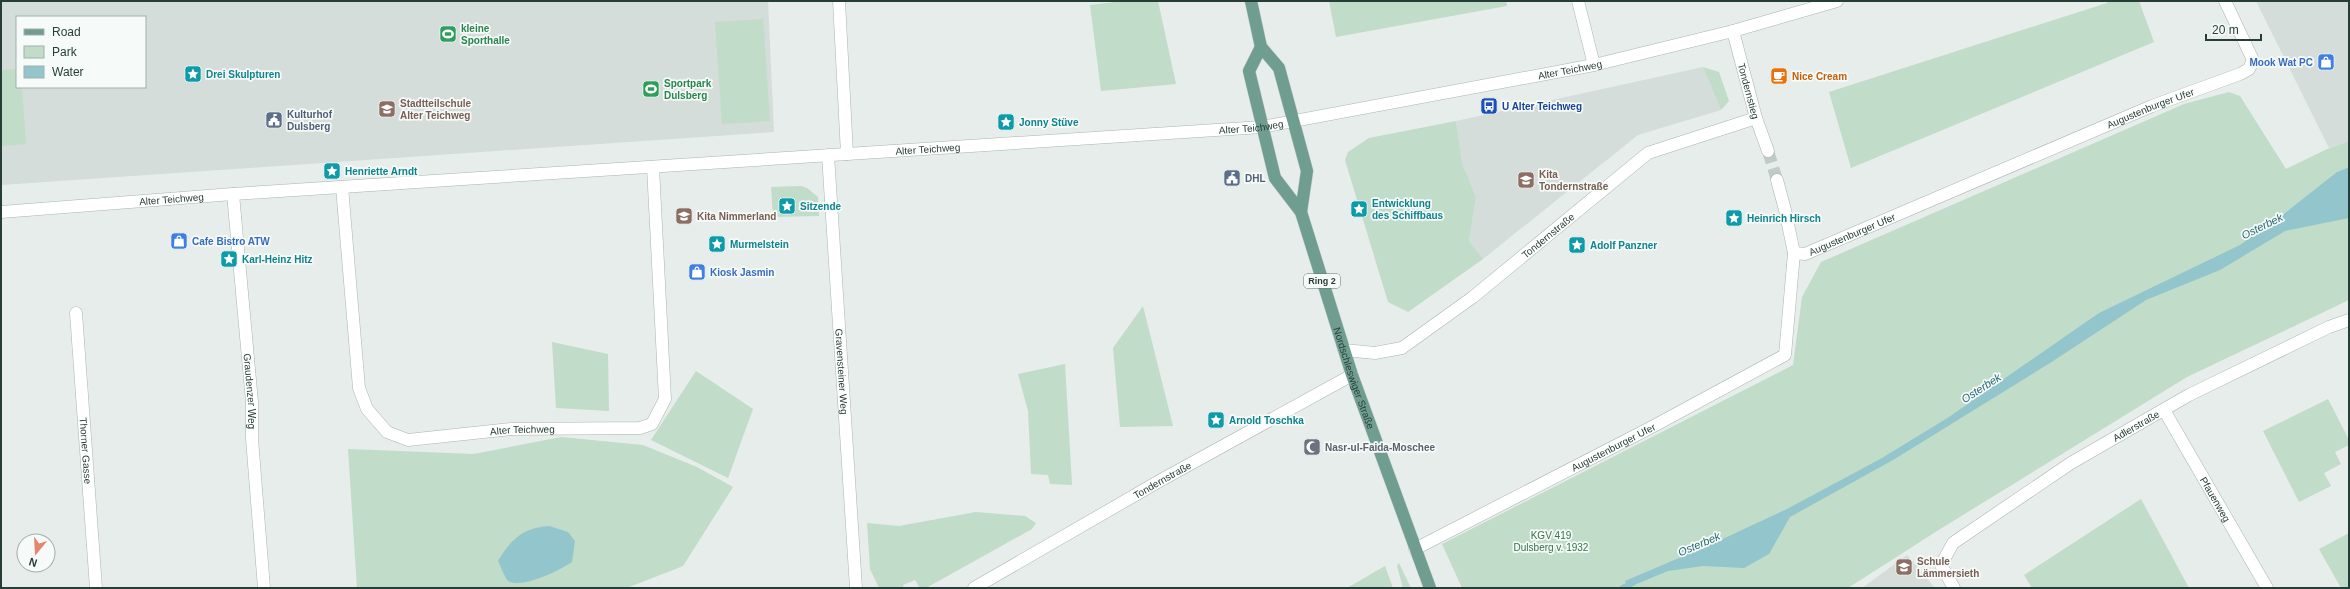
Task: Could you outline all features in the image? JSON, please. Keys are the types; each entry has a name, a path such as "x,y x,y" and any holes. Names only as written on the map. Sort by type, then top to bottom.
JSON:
{"main road":[{"name":"Nordschleswiger Straße","path":"1251,1 1261,47 1279,68 1307,171 1301,212"},
{"name":"Nordschleswiger Straße","path":"1261,47 1249,71 1275,178 1301,212 1352,375 1414,549 1430,588"}],"street":[{"path":"839,1 847,154"},
{"path":"1578,1 1594,65"},
{"name":"Alter Teichweg","path":"1,212 233,194 1262,127 1594,65 1733,31 1837,1"},
{"name":"Augustenburger Ufer","path":"1414,549 1650,428 1785,355 1794,253 1805,254 2152,106 2235,77 2249,69 2252,60 2225,1"},
{"name":"Tondernstieg","path":"1733,31 1756,118 1768,151"},
{"name":"Tondernstraße","path":"1344,350 1375,354 1402,348 1473,297 1648,153 1756,118"},
{"name":"Gravensteiner Weg","path":"828,155 856,588"},
{"name":"Alter Teichweg","path":"342,187 359,388 367,409 387,432 408,440 511,428 640,428 652,424 665,399 653,167"},
{"path":"1777,180 1794,253"},
{"name":"Graudenzer Weg","path":"233,194 252,402 252,439 264,588"},
{"name":"Thorner Gasse","path":"76,313 96,588"},
{"name":"Adlerstraße","path":"1954,588 1945,572 1942,561 1953,543 2071,463 2189,395 2322,330 2349,320"},
{"name":"Tondernstraße","path":"974,588 1163,479 1352,375"},
{"name":"Pfauenweg","path":"2164,410 2267,588"}],"shaded area":[{"name":"Stadtteilschule Alter Teichweg","path":"1,1 768,1 774,132 1,185"},
{"path":"2256,1 2349,1 2349,141 2329,148"},
{"name":"Kita Tondernstraße","path":"1703,67 1721,110 1638,135 1483,259 1469,241 1476,197 1462,163 1456,121"},
{"name":"Schule Lämmersieth","path":"1907,555 1935,588 1862,588"}],"green space":[{"path":"1123,1 1158,1 1176,84 1101,91 1090,5"},
{"path":"1329,1 1506,1 1507,6 1336,37"},
{"path":"2107,1 2139,1 2154,42 1851,168 1829,92 2107,3"},
{"path":"763,19 770,121 722,124 715,22"},
{"path":"1703,67 1719,72 1729,101 1721,110"},
{"path":"16,69 16,88 22,88 26,144 1,146 1,70"},
{"name":"KGV 419 Dulsberg v. 1932","path":"2229,92 2240,96 2286,169 2327,149 2349,141 2349,167 2337,172 2349,179 2349,300 2187,377 1937,531 1848,588 1462,588 1442,544 1793,365 1802,297 1821,262 2184,104"},
{"path":"1456,121 1462,163 1476,197 1469,241 1483,259 1408,312 1388,302 1345,160 1348,152 1369,138"},
{"path":"801,186 807,188 818,197 819,216 773,217 771,187"},
{"path":"1143,306 1173,426 1120,427 1113,348"},
{"path":"552,342 608,354 609,411 556,408"},
{"path":"1065,364 1072,485 1050,484 1048,475 1031,474 1028,411 1018,374"},
{"path":"696,371 753,409 728,478 651,440"},
{"path":"2328,399 2349,440 2349,445 2335,452 2341,464 2324,473 2331,486 2299,502 2263,431"},
{"path":"561,437 643,445 697,467 733,487 683,566 627,588 357,588 348,449 474,454"},
{"path":"2141,499 2189,588 2032,588 2024,575"},
{"path":"976,512 1025,516 1036,523 1032,529 926,588 920,588 915,580 903,585 904,588 879,588 870,569 867,523 899,526"},
{"path":"2349,533 2349,588 2341,588 2319,549"},
{"path":"1399,563 1411,588 1403,588 1397,566"},
{"path":"1385,566 1393,588 1347,588"}],"water":[{"path":"2349,167 2349,218 2285,231 2220,270 2146,300 2050,363 1893,460 1790,517 1769,554 1744,568 1703,566 1668,571 1627,588 1625,581 1686,555 1681,552 1683,547 1697,551 1787,509 1882,458 1949,417 2099,313 2240,245 2280,217 2337,172"},
{"path":"549,526 568,532 575,541 572,562 550,574 531,581 514,583 508,581 498,561 503,553 513,541 525,532 540,527"}],"waterway":[{"name":"Osterbek","path":"1622,588 1633,583"}],"tunnel":[{"path":"1768,151 1777,180"}],"place":[{"name":"kleine Sporthalle","path":"448,34"},
{"name":"Mook Wat PC","path":"2326,62"},
{"name":"Drei Skulpturen","path":"193,74"},
{"name":"Nice Cream","path":"1779,76"},
{"name":"Sportpark Dulsberg","path":"651,89"},
{"name":"U Alter Teichweg","path":"1489,106"},
{"name":"Stadtteilschule Alter Teichweg","path":"387,109"},
{"name":"Kulturhof Dulsberg","path":"274,120"},
{"name":"Jonny Stüve","path":"1006,122"},
{"name":"Henriette Arndt","path":"332,171"},
{"name":"DHL","path":"1232,178"},
{"name":"Kita Tondernstraße","path":"1526,180"},
{"name":"Sitzende","path":"787,206"},
{"name":"Entwicklung des Schiffbaus","path":"1359,209"},
{"name":"Kita Nimmerland","path":"684,216"},
{"name":"Heinrich Hirsch","path":"1734,218"},
{"name":"Cafe Bistro ATW","path":"179,241"},
{"name":"Murmelstein","path":"717,244"},
{"name":"Adolf Panzner","path":"1577,245"},
{"name":"Karl-Heinz Hitz","path":"229,259"},
{"name":"Kiosk Jasmin","path":"697,272"},
{"name":"Arnold Toschka","path":"1216,420"},
{"name":"Nasr-ul-Faida-Moschee","path":"1312,447"},
{"name":"Schule Lämmersieth","path":"1904,567"}]}
